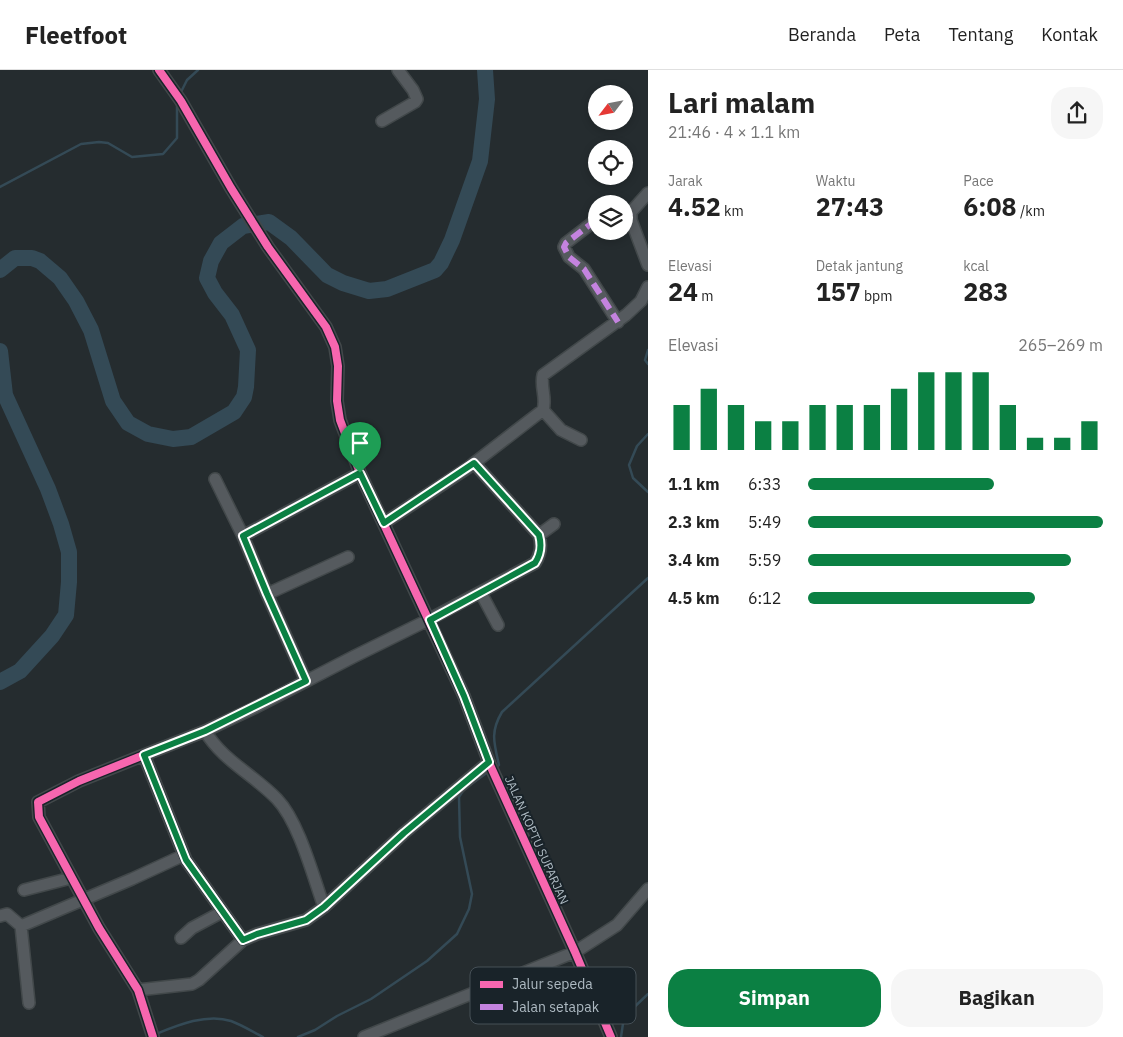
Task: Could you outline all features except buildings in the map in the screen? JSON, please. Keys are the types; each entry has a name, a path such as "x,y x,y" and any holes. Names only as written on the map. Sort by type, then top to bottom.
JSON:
{"street":[{"name":"JALAN KOPTU SUPARJAN","path":"159,70 178,96 231,188 268,247 326,327 335,347 338,366 337,401 340,420 360,473 430,620 464,696 489,763 581,967"},
{"path":"382,121 416,102 417,99 413,90 398,70"},
{"path":"633,209 648,193"},
{"path":"633,225 648,265"},
{"path":"588,226 566,243 564,248 568,257 584,269 618,322"},
{"path":"384,523 474,463 543,410 545,402 542,380 544,375 618,322 641,301 648,287"},
{"path":"543,410 571,435"},
{"path":"153,1037 138,990 83,900 39,817 38,802 79,781 205,731 430,620 535,563 542,543 539,535 474,463"},
{"path":"243,536 360,473"},
{"path":"215,478 243,536 306,681"},
{"path":"539,535 554,524"},
{"path":"267,594 348,557"},
{"path":"481,593 498,625"},
{"path":"205,731 217,750 277,800 289,816 324,907"},
{"path":"144,755 184,855 243,940"},
{"path":"138,990 192,984 199,980 243,940 306,920 324,907 404,833 489,763"},
{"path":"21,926 184,855"},
{"path":"24,890 72,878"},
{"path":"538,967 575,952 617,925 648,889"},
{"path":"181,938 192,928 222,912"},
{"path":"0,916 7,914 21,926 28,1003"},
{"path":"364,1037 470,994"},
{"name":"JALAN KOPTU SUPARJAN","path":"605,1024 611,1037"}],"waterway":[{"path":"180,94 187,80 198,70"},
{"path":"0,270 15,258 32,258 40,261 60,278 76,301 91,330 113,401 128,423 148,434 173,439 191,437 234,412 244,397 246,387 248,350 232,315 215,293 207,278 211,261 221,243 243,226 269,222 291,238 327,275 343,283 369,291 387,289 435,270 441,263 452,240 480,161 487,99 485,70"},
{"path":"0,187 81,144 108,143 132,157 163,154 177,138 177,102"},
{"path":"648,350 645,360 648,364"},
{"path":"0,351 5,395 48,489 69,552 66,615 52,636 20,671 0,682"},
{"path":"648,434 637,446 629,465 633,478 648,492"},
{"path":"495,768 499,765 494,732 502,712 648,578"},
{"path":"470,785 488,772"},
{"path":"298,1037 315,1030 337,1016 371,999 427,961 457,934 469,909 472,894 460,837 459,797 464,789"},
{"path":"636,1006 648,994"},
{"path":"156,1034 193,1021 212,1018 231,1021 263,1037"},
{"path":"621,1037 623,1024"}],"marked path":[{"path":"588,226 566,243 564,247 569,257 584,269 618,322"}],"cycle path":[{"path":"159,70 181,101 231,188 268,247 326,327 335,347 338,366 337,401 340,420 360,473 464,696 490,765 581,967"},
{"path":"153,1037 138,990 99,928 39,817 38,802 79,781 144,755 186,860 243,940"},
{"path":"605,1024 611,1037"}],"route":[{"path":"474,463 539,535 542,543 535,563 430,620 464,696 489,762 404,833 324,907 306,920 243,940 186,860 144,755 205,731 306,681 243,536 360,473 384,523 474,463"}]}
